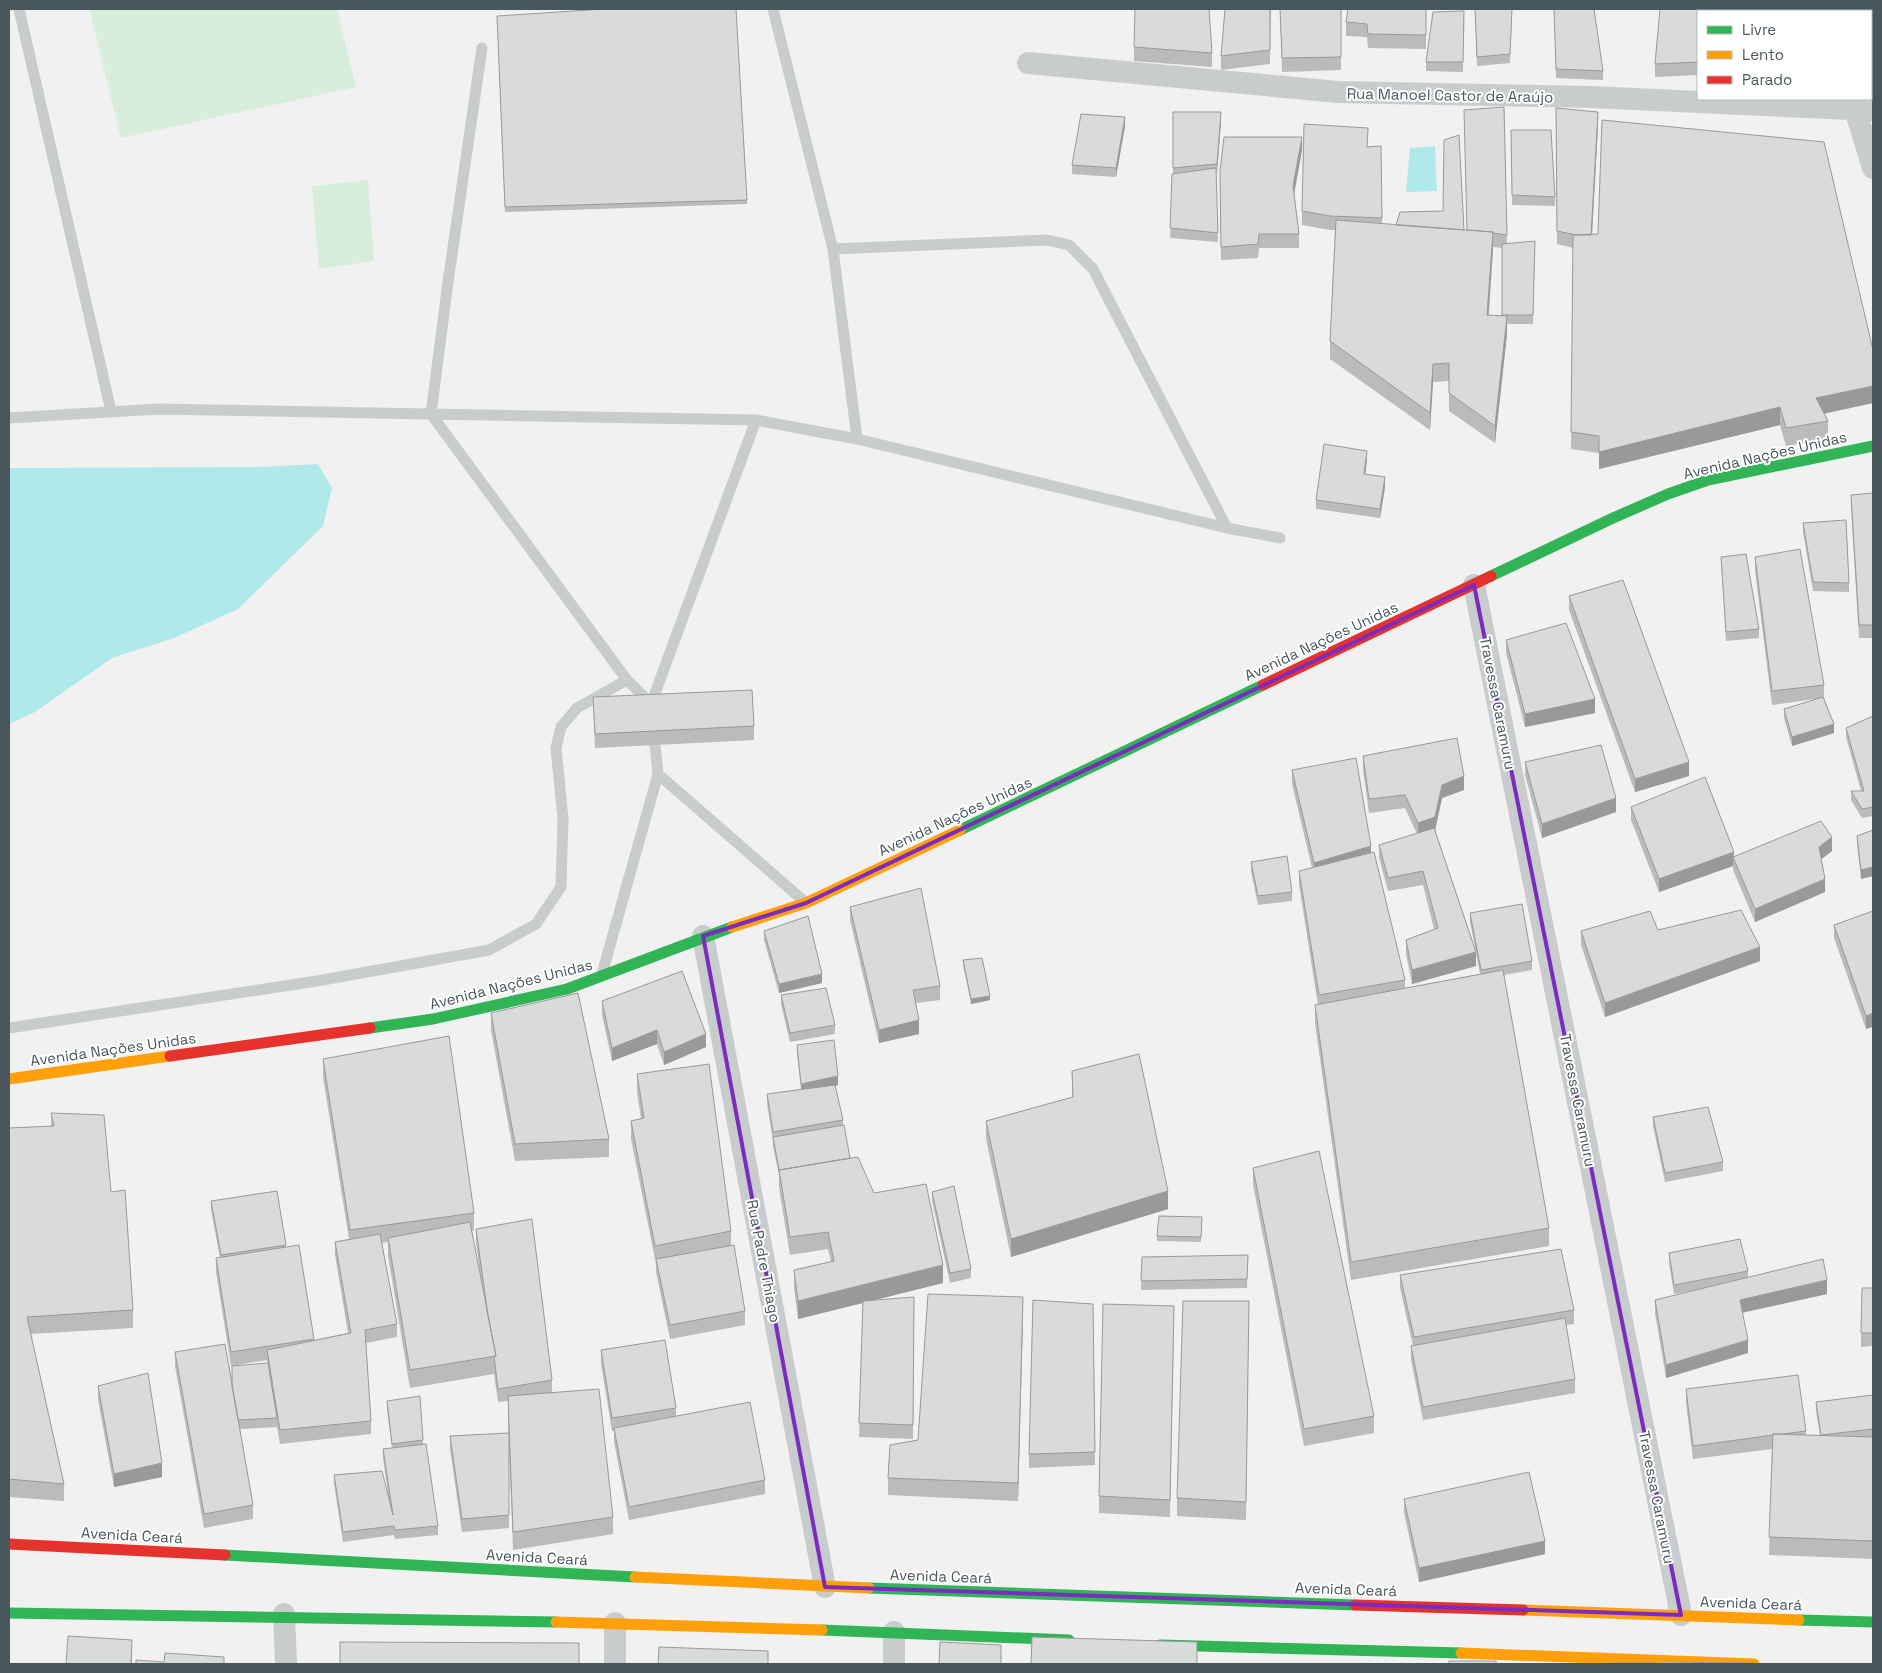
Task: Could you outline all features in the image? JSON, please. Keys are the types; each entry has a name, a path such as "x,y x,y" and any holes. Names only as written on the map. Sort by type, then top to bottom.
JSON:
{"main road":[{"name":"Avenida Nações Unidas","path":"9,1079 433,1019 567,989 601,978 703,936 806,903 1613,518 1676,492 1717,478 1873,446"},
{"name":"Avenida Ceará","path":"9,1544 825,1587 1873,1622"},
{"path":"9,1612 284,1614 894,1632 1083,1641"},
{"path":"1152,1644 1212,1656 1754,1664"}],"street":[{"name":"Rua Manoel Castor de Araújo","path":"1028,63 1338,92 1860,106"},
{"path":"1860,106 1873,168"},
{"name":"Travessa Caramuru","path":"1474,585 1681,1615"},
{"name":"Rua Padre Thiago","path":"703,936 825,1587"},
{"path":"284,1614 286,1664"},
{"path":"615,1623 615,1664"},
{"path":"894,1632 894,1664"}],"lane":[{"path":"19,9 111,411"},
{"path":"773,9 833,249 857,439"},
{"path":"482,48 431,414 627,680 651,706 756,420"},
{"path":"833,249 1047,240 1069,245 1093,269 1227,528"},
{"path":"9,418 158,409 756,420 857,439 1227,528 1280,538"},
{"path":"9,1028 316,981 489,950 536,924 561,887 563,818 556,748 561,727 577,708 627,680"},
{"path":"601,978 658,774 654,745"},
{"path":"658,774 806,903"}],"highlighted area":[{"path":"1474,585 1681,1615 825,1587 703,936 806,903"}],"green space":[{"path":"89,9 337,9 356,87 121,138"},
{"path":"368,180 374,261 319,269 312,186"}],"water":[{"path":"1435,146 1437,191 1406,192 1410,148"},
{"path":"318,464 332,488 323,526 238,609 174,638 112,658 35,712 9,724 9,468 258,467"}],"building":[{"path":"604,9 736,9 747,200 505,207 497,16"},
{"path":"1135,9 1209,9 1212,53 1134,47"},
{"path":"1225,9 1270,9 1270,50 1221,56"},
{"path":"1280,9 1341,9 1341,57 1282,58"},
{"path":"1348,9 1426,9 1426,35 1368,34 1367,24 1346,22"},
{"path":"1475,9 1512,9 1510,54 1477,57"},
{"path":"1554,9 1594,9 1603,71 1556,69"},
{"path":"1660,9 1716,9 1697,10 1697,62 1655,64"},
{"path":"1725,9 1749,9 1746,10"},
{"path":"1769,9 1806,9 1806,10"},
{"path":"1464,11 1463,62 1426,62 1433,12"},
{"path":"1504,107 1507,235 1467,230 1464,110"},
{"path":"1556,108 1598,112 1591,235 1576,235 1557,231"},
{"path":"1173,112 1221,112 1217,164 1173,168"},
{"path":"1081,114 1125,117 1116,168 1072,165"},
{"path":"1602,120 1824,142 1873,350 1873,386 1816,398 1828,421 1786,428 1780,407 1599,452 1599,436 1571,432 1573,235 1598,234"},
{"path":"1304,124 1368,128 1367,147 1381,146 1382,218 1330,216 1302,211"},
{"path":"1511,130 1551,130 1555,197 1512,195"},
{"path":"1459,135 1464,230 1396,225 1400,212 1443,211 1444,140"},
{"path":"1224,137 1302,137 1293,186 1299,234 1259,234 1258,244 1221,247 1220,171"},
{"path":"1216,168 1218,233 1170,228 1172,174"},
{"path":"1336,220 1493,232 1487,315 1507,316 1495,426 1449,393 1449,363 1433,364 1430,413 1330,341"},
{"path":"1535,241 1533,315 1502,315 1502,244"},
{"path":"1324,444 1367,451 1364,474 1385,477 1380,509 1316,500"},
{"path":"1873,493 1873,625 1859,625 1851,495"},
{"path":"1846,520 1849,583 1813,582 1803,523"},
{"path":"1800,549 1824,685 1772,691 1755,557"},
{"path":"1746,554 1759,629 1726,632 1721,557"},
{"path":"1623,580 1689,762 1635,779 1569,596"},
{"path":"1566,623 1595,699 1525,714 1506,640"},
{"path":"752,690 754,726 595,734 593,697"},
{"path":"1823,697 1834,724 1792,737 1784,709"},
{"path":"1873,716 1873,807 1862,809 1851,791 1864,791 1846,728"},
{"path":"1457,738 1464,776 1442,785 1435,817 1418,823 1405,795 1369,799 1363,756"},
{"path":"1601,745 1616,798 1542,824 1525,762"},
{"path":"1356,758 1371,846 1314,863 1292,770"},
{"path":"1705,777 1734,852 1659,879 1631,807"},
{"path":"1821,821 1832,837 1819,847 1825,879 1755,909 1733,857"},
{"path":"1434,828 1476,952 1412,970 1406,940 1438,928 1423,871 1388,878 1379,845"},
{"path":"1873,830 1873,867 1861,870 1857,836"},
{"path":"1374,852 1405,980 1319,995 1299,871"},
{"path":"1287,856 1292,892 1258,896 1251,862"},
{"path":"921,888 940,986 913,990 919,1020 879,1030 850,907"},
{"path":"1522,904 1532,961 1481,970 1470,913"},
{"path":"1741,910 1760,947 1605,1003 1581,931 1650,911 1658,930"},
{"path":"1873,911 1873,1013 1866,1016 1834,925"},
{"path":"808,916 822,974 779,984 764,931"},
{"path":"982,958 990,996 971,999 963,960"},
{"path":"1503,970 1549,1228 1351,1262 1315,1005"},
{"path":"682,971 706,1034 664,1052 657,1030 612,1048 602,1001"},
{"path":"826,988 835,1025 790,1033 781,995"},
{"path":"578,993 609,1139 515,1144 491,1013"},
{"path":"449,1036 474,1213 350,1230 323,1059"},
{"path":"834,1040 838,1076 801,1084 797,1045"},
{"path":"1139,1054 1168,1191 1011,1239 986,1121 1073,1097 1072,1071"},
{"path":"709,1064 731,1231 655,1246 631,1121 644,1118 637,1074"},
{"path":"835,1085 843,1120 773,1132 767,1094"},
{"path":"1708,1107 1723,1162 1665,1173 1653,1117"},
{"path":"51,1113 104,1115 111,1192 125,1190 133,1310 27,1317 64,1484 9,1479 9,1128 54,1126"},
{"path":"844,1125 850,1158 779,1170 773,1137"},
{"path":"1319,1151 1374,1416 1304,1429 1253,1168"},
{"path":"858,1157 874,1193 926,1184 943,1265 798,1301 794,1270 834,1261 828,1232 790,1237 779,1170"},
{"path":"954,1186 971,1269 950,1273 932,1192"},
{"path":"277,1191 286,1245 221,1255 211,1201"},
{"path":"1159,1216 1202,1217 1201,1237 1157,1236"},
{"path":"532,1219 552,1380 498,1389 494,1356 496,1356 488,1316 476,1229"},
{"path":"470,1222 496,1356 410,1370 388,1238"},
{"path":"380,1234 397,1324 365,1330 371,1421 280,1430 267,1350 351,1333 335,1242"},
{"path":"1740,1239 1748,1271 1674,1285 1669,1253"},
{"path":"299,1245 314,1339 231,1352 216,1258"},
{"path":"734,1245 745,1311 670,1325 656,1259"},
{"path":"1561,1249 1574,1310 1414,1337 1400,1275"},
{"path":"1248,1255 1247,1279 1141,1281 1142,1257"},
{"path":"1823,1259 1827,1280 1740,1300 1748,1340 1666,1365 1655,1300"},
{"path":"1862,1288 1873,1288 1873,1333 1861,1333"},
{"path":"928,1294 1023,1297 1018,1483 888,1478 890,1445 918,1440"},
{"path":"914,1297 913,1425 859,1423 863,1301"},
{"path":"1033,1300 1093,1304 1095,1452 1029,1454"},
{"path":"1183,1301 1249,1301 1246,1502 1177,1498"},
{"path":"1103,1304 1174,1306 1170,1500 1099,1496"},
{"path":"1565,1318 1575,1379 1423,1407 1411,1346"},
{"path":"665,1340 676,1408 612,1418 601,1350"},
{"path":"225,1344 253,1505 204,1514 175,1352"},
{"path":"268,1363 277,1418 238,1420 232,1386 232,1366"},
{"path":"148,1373 162,1463 114,1474 98,1386"},
{"path":"1798,1375 1806,1431 1693,1446 1686,1389"},
{"path":"599,1389 613,1517 513,1532 508,1396"},
{"path":"1873,1395 1873,1429 1821,1435 1816,1402"},
{"path":"420,1396 423,1440 392,1444 387,1401"},
{"path":"750,1402 765,1480 629,1507 614,1428"},
{"path":"509,1433 509,1515 462,1519 450,1436"},
{"path":"1773,1434 1873,1437 1873,1541 1769,1537"},
{"path":"426,1444 438,1526 395,1530 394,1526 343,1532 334,1475 382,1471 393,1515 383,1449"},
{"path":"1529,1472 1545,1541 1419,1568 1404,1499"},
{"path":"68,1636 132,1640 131,1664 66,1664"},
{"path":"1032,1637 1197,1642 1197,1664 1031,1664"},
{"path":"340,1642 579,1643 579,1664 340,1664"},
{"path":"940,1642 1001,1645 1001,1664 939,1664"},
{"path":"659,1647 768,1651 768,1664 658,1664"},
{"path":"165,1653 224,1657 224,1664 136,1664 136,1660 164,1662"},
{"path":"1449,1661 1496,1661 1496,1664 1449,1664"},
{"path":"1662,1662 1754,1663 1754,1664 1662,1664"},
{"path":"1655,1663 1655,1664 1610,1664"}],"traffic: fast":[{"path":"1491,576 1613,518 1668,494 1708,480 1873,446"},
{"path":"960,830 1263,685"},
{"path":"370,1028 433,1019 567,989 732,927"},
{"path":"225,1555 635,1577"},
{"path":"869,1588 1355,1605"},
{"path":"9,1613 556,1622"},
{"path":"1799,1620 1873,1622"},
{"path":"822,1630 1069,1640"},
{"path":"1160,1645 1461,1653"}],"traffic: slow":[{"path":"732,927 806,903 960,830"},
{"path":"9,1079 170,1056"},
{"path":"635,1577 869,1588"},
{"path":"1523,1610 1799,1620"},
{"path":"556,1622 822,1630"},
{"path":"1461,1653 1754,1664"}],"traffic: jam":[{"path":"1263,685 1491,576"},
{"path":"170,1056 370,1028"},
{"path":"9,1544 225,1555"},
{"path":"1355,1605 1523,1610"}]}
